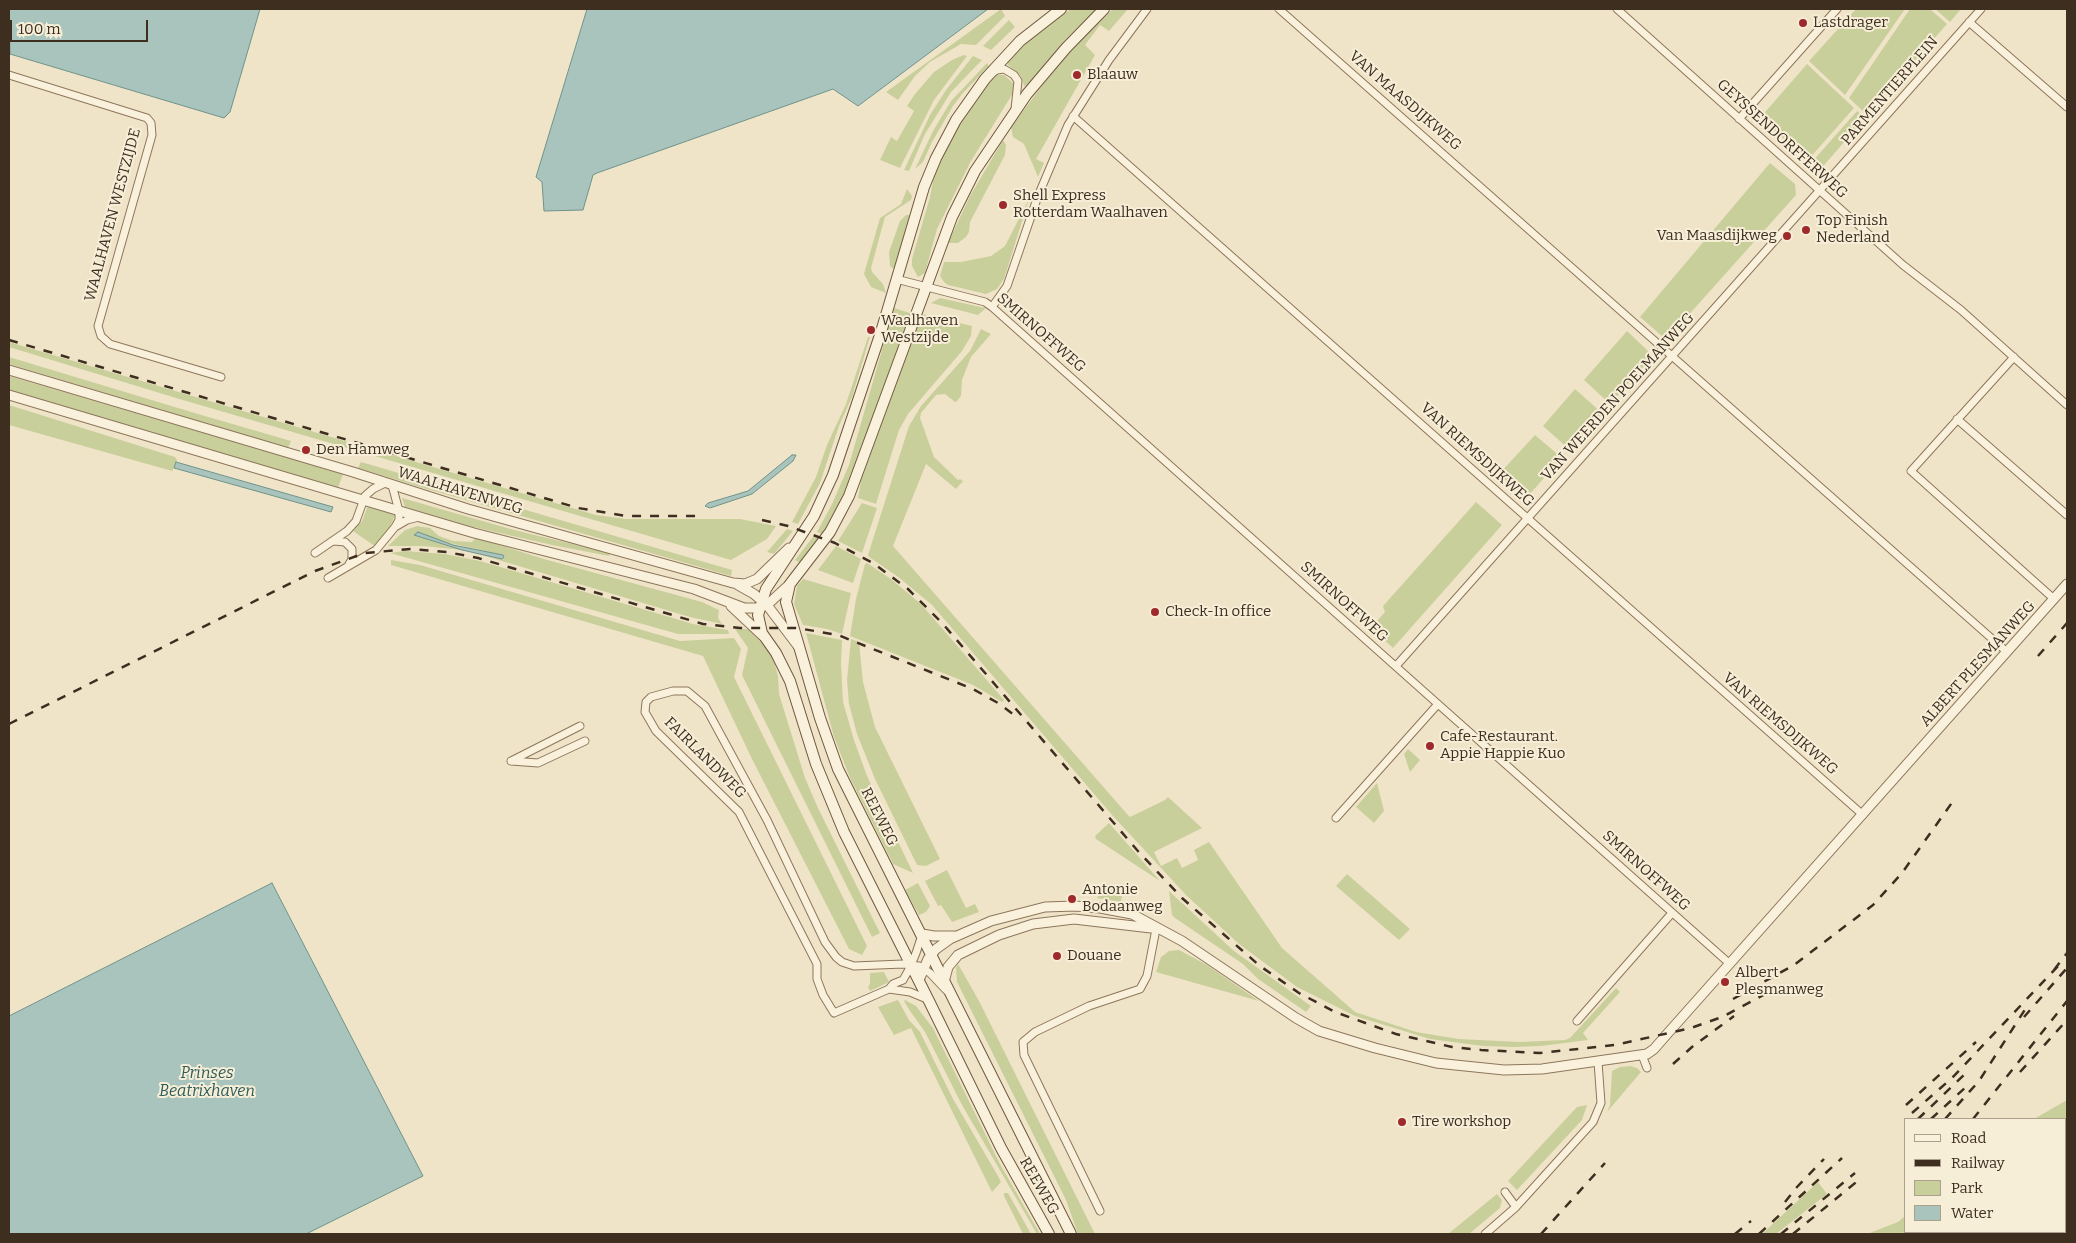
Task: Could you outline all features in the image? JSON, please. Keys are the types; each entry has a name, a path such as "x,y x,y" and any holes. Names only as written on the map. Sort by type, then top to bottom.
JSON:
{"main road":[{"path":"763,602 814,516 833,475 881,332 924,186 936,158 956,120 985,79 1020,40 1062,9"},
{"path":"793,580 826,539 846,502 925,287 959,202 980,164 1014,112 1053,62 1104,9"},
{"name":"REEWEG","path":"793,580 786,596 786,606 820,718 838,769 1071,1234"},
{"name":"REEWEG","path":"763,602 760,627 790,681 816,764 831,803 1000,1148 1049,1234"}],"street":[{"path":"992,307 1007,286 1038,196 1058,145 1073,116 1109,60 1147,9"},
{"name":"VAN MAASDIJKWEG","path":"1279,9 2007,652"},
{"name":"GEYSSENDORFFERWEG","path":"1617,9 1820,192 1903,265 1941,293 2067,405"},
{"path":"1740,119 1837,9"},
{"name":"PARMENTIERPLEIN","path":"1820,192 1981,9"},
{"path":"1969,22 2067,108"},
{"path":"985,79 997,70 1004,69 1014,75 1018,81 1018,89 1014,112"},
{"name":"WAALHAVEN WESTZIJDE","path":"9,75 148,118 152,134 98,326 101,336 110,344 221,377"},
{"name":"VAN RIEMSDIJKWEG","path":"1073,116 1863,815"},
{"name":"VAN WEERDEN POELMANWEG","path":"1396,666 1820,192"},
{"name":"SMIRNOFFWEG","path":"896,279 985,302 992,307 1730,964"},
{"path":"2014,357 1911,471 2054,599"},
{"name":"WAALHAVENWEG","path":"9,370 468,509 744,586"},
{"path":"9,395 474,533 678,584 720,598 736,607 751,609 763,602 778,597 793,580"},
{"path":"1957,419 2067,515"},
{"path":"315,553 347,531 356,521 363,500 373,489 389,484 399,511 395,527 376,550 328,578"},
{"path":"744,586 757,579 773,565 801,534 814,516"},
{"path":"395,527 407,520 420,517"},
{"path":"333,541 345,542 353,552 351,562 344,569"},
{"name":"ALBERT PLESMANWEG","path":"1598,1062 1642,1055 1654,1049 2067,584"},
{"name":"REEWEG","path":"744,586 763,602 798,647"},
{"name":"REEWEG","path":"736,607 768,642"},
{"name":"FAIRLANDWEG","path":"890,989 834,1013 823,995 817,978 817,964 739,812 656,731 645,712 646,702 651,697 673,691 687,691 705,706 767,820 825,942 836,957 842,962 854,966 895,964"},
{"path":"1336,818 1438,704"},
{"path":"580,726 511,761 538,763 585,741"},
{"path":"919,980 931,954 957,935 991,921 1019,913 1061,906 1100,908 1132,914 1156,929 1175,937 1306,1024 1332,1036 1417,1059 1487,1069 1542,1069 1598,1062 1601,1102 1597,1117 1516,1207 1485,1234"},
{"path":"1577,1021 1672,912"},
{"path":"944,982 948,967 958,955 1000,935 1033,924 1074,918 1156,929"},
{"path":"1100,1211 1022,1050 1023,1042 1035,1032 1094,1004 1140,988 1147,976 1156,929"},
{"path":"929,1001 915,993 890,989 893,984 903,980 911,965 922,934 934,936 957,935"},
{"path":"903,949 895,964 911,965"},
{"name":"REEWEG","path":"911,965 923,968 950,994"},
{"path":"1642,1055 1647,1068"},
{"path":"1505,1192 1516,1207"}],"green space":[{"path":"1001,9 1005,16 976,45 961,44 930,62 915,76 898,100 886,92"},
{"path":"1071,9 1096,9 1064,41 1028,85 1024,86 1021,76 1008,65 1007,60 1040,31"},
{"path":"1113,9 1128,9 1109,31 1100,25 1085,45 1095,55 1036,159 1044,163 1038,177 1024,144 1013,137 1011,127 1044,83 1083,37"},
{"path":"1856,9 1905,9 1845,95 1809,61"},
{"path":"1910,9 1930,9 1947,24 1867,115 1849,98"},
{"path":"1935,9 1961,9 1950,22"},
{"path":"1009,20 1015,27 991,50 983,46"},
{"path":"964,55 967,56 934,100 900,168 880,160 891,137 897,141 914,111 907,106 915,94 934,72 952,60"},
{"path":"973,56 982,60 951,92 925,134 909,171 904,170 930,115 946,90"},
{"path":"987,63 989,66 953,106 932,142 923,162 915,169 933,131 951,101"},
{"path":"1807,64 1854,108 1808,160 1760,118"},
{"path":"997,75 1004,75 1013,83 1013,93 971,161 937,229 925,273 918,277 912,266 912,259 930,197 935,170 967,110"},
{"path":"1857,111 1865,118 1819,171 1811,163"},
{"path":"1003,140 1006,145 1005,155 970,222 969,232 958,243 948,243 970,196"},
{"path":"1770,163 1795,184 1796,195 1668,338 1662,336 1640,317"},
{"path":"907,189 912,196 911,200 885,217 871,268 872,272 883,284 886,293 871,287 864,274 880,218 901,204"},
{"path":"1029,199 1004,279 997,289 986,294 948,285 944,282 940,276 944,262 961,262 991,256 1005,246"},
{"path":"906,215 910,215 894,269 890,266 889,252 900,221"},
{"path":"940,298 985,309 978,315 931,303"},
{"path":"894,308 910,313 847,488 822,534 817,532 849,465"},
{"path":"922,314 972,326 971,336 962,351 908,414 899,430 876,504 858,498 861,481"},
{"path":"981,329 991,334 971,357 962,380 961,396 955,402 945,394 936,395 921,413 920,418 934,457 958,480 963,481 956,489 926,464 893,546 1130,817 1168,797 1202,828 1154,852 1161,866 1177,858 1182,868 1198,860 1194,850 1209,842 1282,948 1355,1012 1416,1032 1459,1039 1519,1042 1565,1040 1570,1038 1616,988 1620,992 1583,1033 1588,1040 1515,1047 1483,1046 1430,1039 1355,1016 1297,987 1239,944 1186,895 1113,816 932,605 897,576 869,557 868,555 909,426 921,406 970,351"},
{"path":"1627,331 1652,357 1610,404 1584,380"},
{"path":"868,337 870,337 852,397 839,426 820,483 798,524 792,522 816,477 827,445 846,404"},
{"path":"9,342 596,515 626,519 740,519 776,526 767,539 731,560 176,398 9,347"},
{"path":"9,357 291,441 288,448 9,364"},
{"path":"9,376 343,474 338,488 9,391"},
{"path":"1575,389 1602,413 1570,450 1543,426"},
{"path":"9,405 175,457 177,460 172,471 9,425"},
{"path":"1535,435 1562,458 1528,496 1524,497 1499,474"},
{"path":"361,462 732,570 731,576 358,468"},
{"path":"402,498 514,530 610,553 609,556 469,526 405,507"},
{"path":"1476,502 1502,525 1393,648 1371,628 1385,612 1383,606"},
{"path":"862,503 877,508 862,553 838,541"},
{"path":"368,506 395,515 388,532 376,547 353,531 362,521"},
{"path":"417,526 430,528 439,536 453,541 472,542 475,538 702,602 719,610 718,618 722,624 690,617 475,553 502,559 503,555 414,535 462,550 423,546 388,546 405,530"},
{"path":"787,529 793,531 774,554 767,552"},
{"path":"813,537 820,539 800,563 795,560"},
{"path":"836,546 861,559 853,583 818,570"},
{"path":"405,551 445,554 480,561 693,624 728,630 729,634 678,634 390,553"},
{"path":"391,560 420,565 680,641 734,638 741,649 734,677 867,946 862,955 849,949 752,759 703,656 391,565"},
{"path":"867,563 891,579 921,604 1004,700 1002,702 973,685 850,636 856,599 865,564"},
{"path":"803,579 851,593 842,634 803,625 794,604 797,586"},
{"path":"735,629 749,629 769,651 774,661 778,676 779,694 805,778 880,933 872,937 742,675 748,648"},
{"path":"806,633 842,640 843,702 854,740 867,776 913,873 893,864 850,778 834,737"},
{"path":"851,639 859,642 863,682 875,727 940,859 926,866 917,865 875,779 857,734 849,704 847,680"},
{"path":"1408,749 1420,760 1410,772 1404,754"},
{"path":"1377,783 1384,811 1374,823 1356,807"},
{"path":"1109,823 1160,881 1096,839 1095,836"},
{"path":"947,870 966,908 975,904 979,912 952,922 941,905 938,906 925,881"},
{"path":"1347,874 1410,929 1399,940 1336,886"},
{"path":"918,883 930,906 926,912 919,915 905,890"},
{"path":"1106,883 1122,895 1121,902 1097,898"},
{"path":"1169,891 1234,951 1311,1006 1306,1012 1258,979 1243,964 1175,918 1172,915"},
{"path":"1179,950 1207,965 1259,1001 1156,972 1161,957 1169,951"},
{"path":"958,964 979,1001 1095,1234 1078,1234 1066,1200 957,982 956,968"},
{"path":"884,972 889,982 870,991 868,987 870,984 870,973"},
{"path":"898,1000 909,1020 920,1032 953,1099 1001,1182 992,1192 911,1028 894,1035 878,1007"},
{"path":"905,1000 916,1006 933,1028 1000,1164 1040,1234 1037,1234 962,1105 925,1032 908,1008"},
{"path":"1630,1066 1637,1068 1641,1072 1607,1112 1610,1105 1612,1071 1620,1067"},
{"path":"2067,1100 2067,1139 2066,1118 2036,1118"},
{"path":"1587,1105 1582,1120 1517,1190 1508,1181 1577,1107"},
{"path":"1818,1182 1827,1194 1776,1234 1762,1234"},
{"path":"1004,1193 1008,1193 1031,1234 1023,1234"},
{"path":"1497,1194 1502,1200 1500,1208 1469,1234 1448,1234"},
{"path":"1904,1217 1904,1233 1933,1233 1867,1234 1898,1222"}],"water":[{"path":"9,9 260,9 230,112 224,118 10,54"},
{"path":"587,9 988,9 858,106 833,89 597,173 593,175 583,210 544,211 542,182 536,177"},
{"path":"792,455 796,455 793,461 752,494 710,508 705,506 708,503 748,491"},
{"path":"176,462 333,507 331,512 174,468"},
{"path":"418,532 453,545 503,555 504,557 502,559 462,550 414,535"},
{"name":"Prinses Beatrixhaven","path":"272,883 423,1176 306,1234 9,1234 9,1016"}],"railway":[{"path":"9,340 578,508 626,516 701,516"},
{"path":"762,520 788,526 835,543 873,563 908,589 943,624 1137,850 1182,898 1260,966 1299,993 1335,1012 1396,1034 1452,1047 1540,1053 1615,1045 1691,1028 1722,1017 1769,992"},
{"path":"9,724 315,571 365,553 411,549 447,552 478,558 703,624 740,628 797,628 838,635 973,689 998,703 1017,717"},
{"path":"2038,656 2067,623"},
{"path":"1733,999 1794,965 1873,905 1902,873 1956,797"},
{"path":"2054,970 2067,953"},
{"path":"1912,1113 1952,1078 2059,965"},
{"path":"2024,1017 2067,968"},
{"path":"1974,1118 2067,1001"},
{"path":"1946,1118 1979,1081 2026,1008"},
{"path":"1673,1064 1692,1047 1734,1016"},
{"path":"2020,1072 2067,1020"},
{"path":"1906,1105 1976,1042"},
{"path":"1919,1118 1966,1073"},
{"path":"1932,1118 1967,1086"},
{"path":"1759,1234 1842,1158"},
{"path":"1785,1202 1824,1159"},
{"path":"1541,1234 1605,1163"},
{"path":"1781,1234 1855,1173"},
{"path":"1793,1234 1860,1179"},
{"path":"1735,1234 1751,1221"}],"place":[{"name":"Lastdrager","path":"1803,23"},
{"name":"Blaauw","path":"1077,75"},
{"name":"Shell Express Rotterdam Waalhaven","path":"1003,205"},
{"name":"Top Finish Nederland","path":"1806,230"},
{"name":"Van Maasdijkweg","path":"1787,236"},
{"name":"Waalhaven Westzijde","path":"871,330"},
{"name":"Den Hamweg","path":"306,450"},
{"name":"Check-In office","path":"1155,612"},
{"name":"Cafe-Restaurant. Appie Happie Kuo","path":"1430,746"},
{"name":"Antonie Bodaanweg","path":"1072,899"},
{"name":"Douane","path":"1057,956"},
{"name":"Albert Plesmanweg","path":"1725,982"},
{"name":"Tire workshop","path":"1402,1122"}]}
